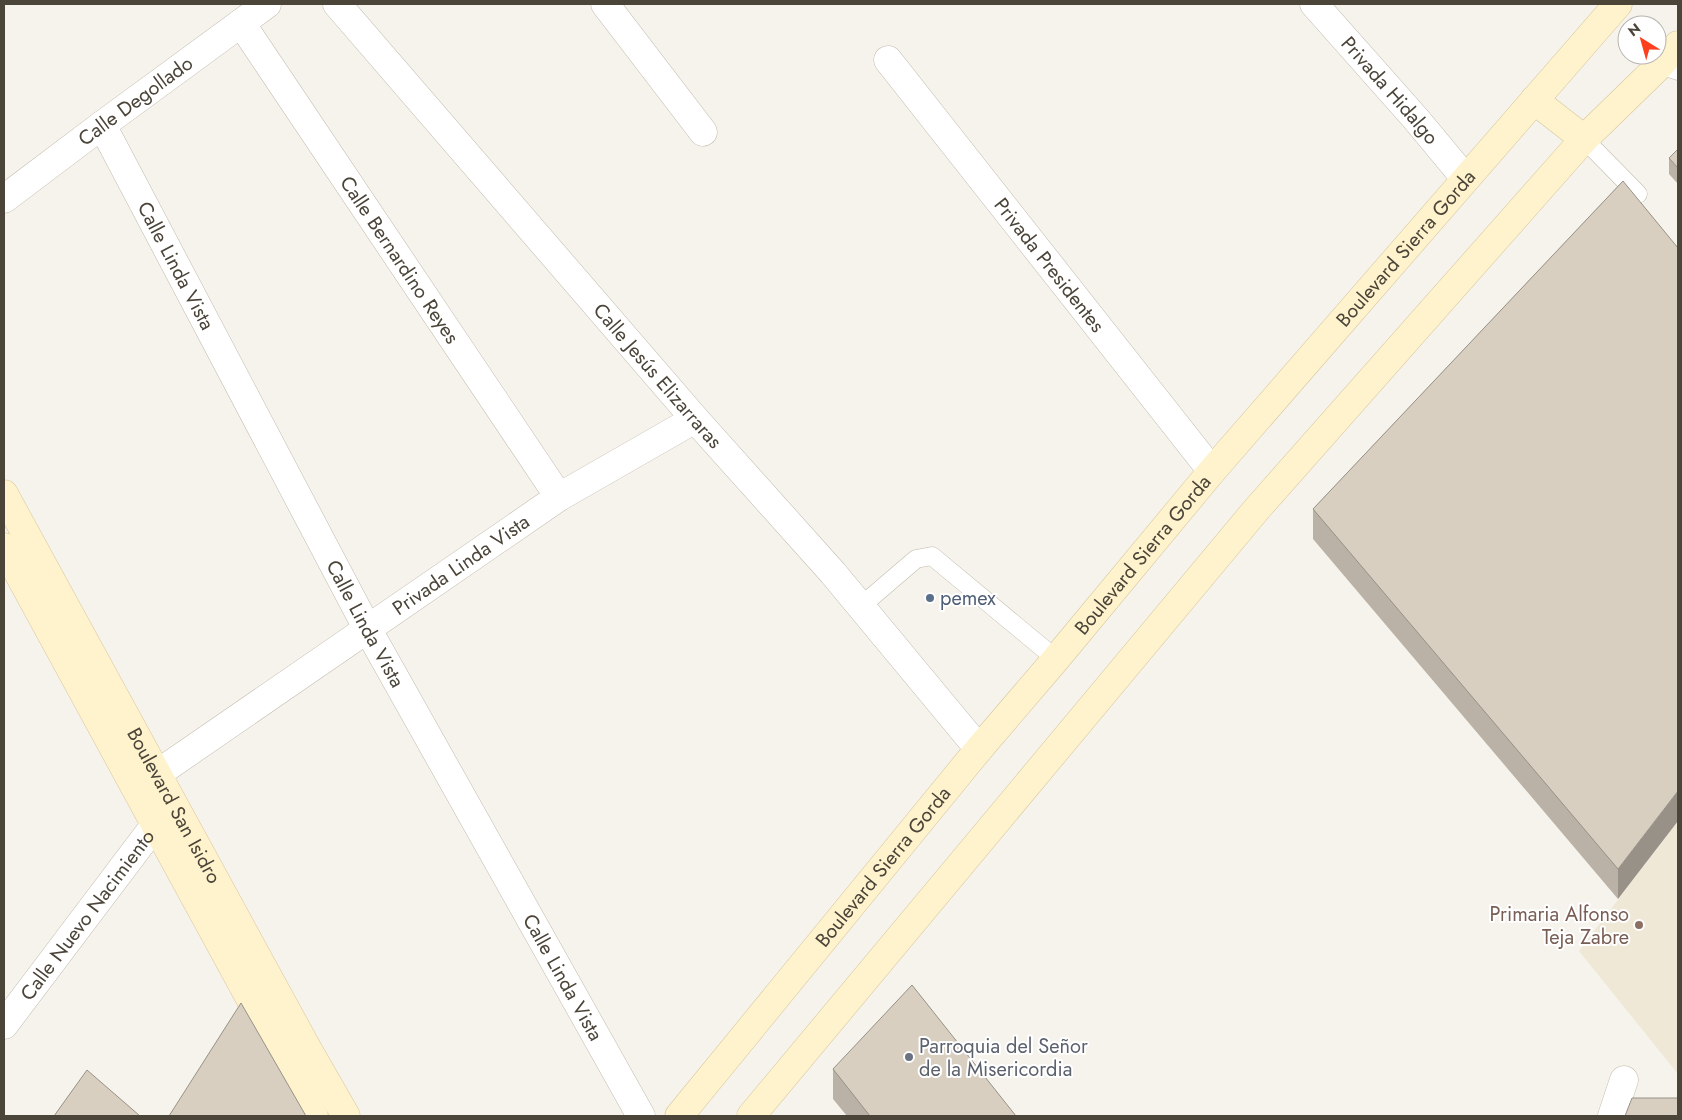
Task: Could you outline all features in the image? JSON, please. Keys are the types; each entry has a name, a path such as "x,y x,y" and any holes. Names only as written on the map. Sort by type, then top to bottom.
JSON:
{"main road":[{"name":"Boulevard Sierra Gorda","path":"679,1116 979,749 1056,660 1212,471 1618,4"},
{"path":"751,1116 1256,510 1584,139 1669,68 1678,45"},
{"path":"1534,100 1584,139"},
{"name":"Boulevard San Isidro","path":"4,494 146,783"},
{"name":"Boulevard San Isidro","path":"4,547 307,1048 346,1116"},
{"name":"Boulevard San Isidro","path":"167,819 283,1061 314,1116"},
{"path":"283,1061 307,1048"}],"street":[{"name":"Calle Degollado","path":"4,199 102,124 267,4"},
{"name":"Calle Jesús Elizarraras","path":"337,4 695,419 833,573 979,749"},
{"path":"605,4 703,132"},
{"name":"Privada Hidalgo","path":"1314,4 1416,119 1465,178"},
{"name":"Calle Bernardino Reyes","path":"241,23 559,496"},
{"name":"Privada Presidentes","path":"888,60 1212,471"},
{"name":"Calle Linda Vista","path":"102,124 367,628 641,1116"},
{"name":"Privada Linda Vista","path":"146,783 559,496 695,419"},
{"name":"Calle Nuevo Nacimiento","path":"4,1025 167,819"},
{"path":"1612,1116 1624,1080"}],"lane":[{"path":"1584,139 1638,194"},
{"path":"860,607 916,559 932,556 1056,660"}],"shaded area":[{"name":"Primaria Alfonso Teja Zabre","path":"1678,821 1678,1074 1579,951"}],"building":[{"path":"1678,149 1678,168 1669,158"},
{"path":"1623,181 1678,248 1678,791 1618,869 1313,509"},
{"name":"Parroquia del Señor de la Misericordia","path":"912,985 1016,1116 870,1116 833,1069"},
{"path":"241,1003 306,1116 169,1116"},
{"path":"87,1070 140,1116 54,1116"},
{"path":"1632,1098 1678,1098 1678,1116 1625,1116"}],"place":[{"name":"pemex","path":"930,598"},
{"name":"Primaria Alfonso Teja Zabre","path":"1639,925"},
{"name":"Parroquia del Señor de la Misericordia","path":"909,1057"}]}
